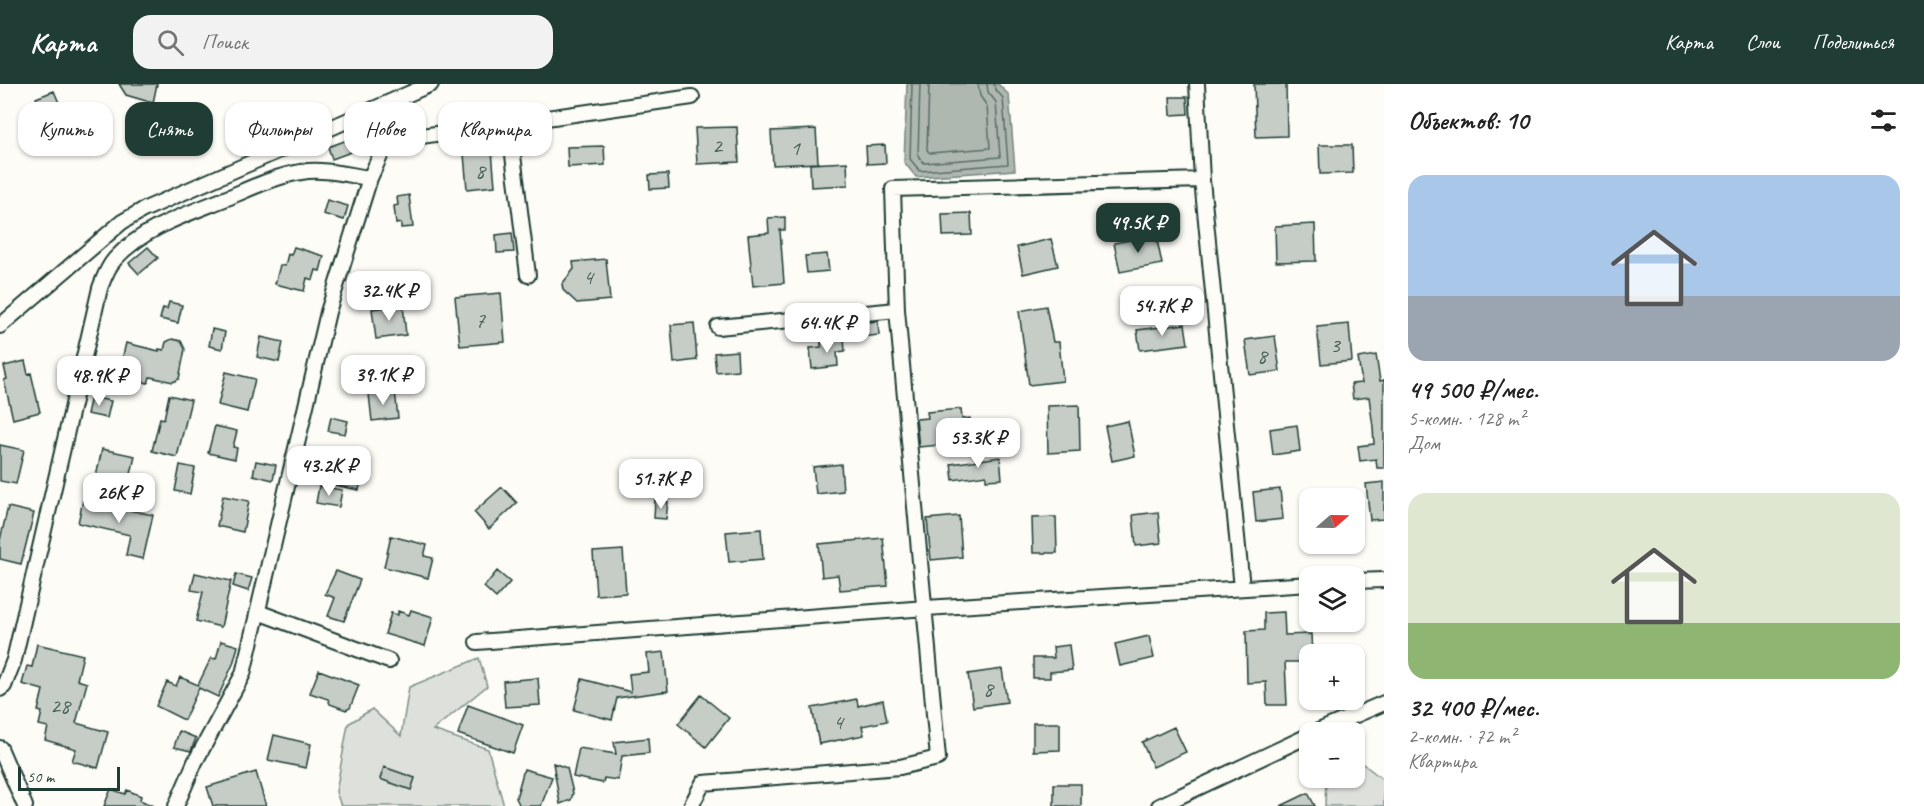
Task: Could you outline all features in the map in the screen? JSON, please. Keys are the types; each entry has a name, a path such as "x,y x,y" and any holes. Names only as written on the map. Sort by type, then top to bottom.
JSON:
{"street":[{"path":"391,102 431,84"},
{"path":"1197,84 1202,180 1242,588"},
{"path":"552,117 692,97"},
{"path":"0,326 122,222 142,210 344,122"},
{"path":"176,806 195,762 243,674 328,312 370,178 380,156"},
{"path":"513,156 528,275"},
{"path":"0,689 4,686 14,660 100,288 114,260 132,244 164,224 262,183 301,172 319,171 370,178"},
{"path":"691,806 703,783 900,767 938,758 897,310 893,189 1202,180"},
{"path":"718,327 897,310"},
{"path":"1365,581 1384,580"},
{"path":"477,642 926,608 1299,585"},
{"path":"258,612 389,661"},
{"path":"1340,722 1384,703"},
{"path":"1159,806 1299,740"},
{"path":"0,748 25,806"}],"shaded area":[{"path":"479,658 487,686 433,730 488,749 504,806 341,806 336,792 348,724 372,709 401,736 409,687"},
{"path":"1365,766 1384,780 1384,806 1325,806 1326,788 1365,788"}],"water":[{"path":"907,84 998,84 1009,95 1015,170 916,177 904,162"}],"building":[{"path":"119,84 157,84 153,102 126,95"},
{"path":"1254,84 1286,84 1287,136 1256,137"},
{"path":"54,91 59,102 38,102 36,98"},
{"path":"1170,97 1187,97 1188,114 1171,115"},
{"path":"737,127 739,162 697,164 695,128"},
{"path":"816,129 818,163 773,165 771,131"},
{"path":"344,141 344,155 332,159 332,146"},
{"path":"885,145 886,163 867,164 866,146"},
{"path":"1319,145 1352,145 1353,173 1320,174"},
{"path":"604,146 605,165 568,167 567,147"},
{"path":"464,156 492,156 495,186 467,189"},
{"path":"847,162 848,185 811,187 810,164"},
{"path":"668,174 669,188 650,189 649,175"},
{"path":"409,195 413,227 401,228 401,223 396,224 394,206 398,205 397,197"},
{"path":"327,200 348,206 344,220 323,214"},
{"path":"971,213 972,235 943,236 942,214"},
{"path":"785,217 785,230 780,230 784,283 753,286 748,235 769,233 768,218"},
{"path":"1315,224 1316,261 1276,262 1275,226"},
{"path":"512,233 514,252 497,253 496,235"},
{"path":"1156,235 1162,264 1120,272 1114,243"},
{"path":"1051,239 1058,266 1023,274 1017,247"},
{"path":"148,247 158,258 139,274 129,263"},
{"path":"294,247 324,256 320,271 316,270 313,280 307,278 304,291 275,284 280,265 285,266 288,254 291,255"},
{"path":"827,254 829,271 807,273 805,256"},
{"path":"606,259 610,300 577,303 563,290 562,284 574,269 573,262"},
{"path":"501,293 505,342 460,346 455,297"},
{"path":"169,302 182,305 178,323 160,319 163,308 167,309"},
{"path":"403,305 406,335 376,339 372,309"},
{"path":"1046,306 1053,342 1059,342 1063,381 1029,385 1019,311"},
{"path":"878,321 879,335 861,337 859,323"},
{"path":"694,323 697,360 674,363 671,325"},
{"path":"1185,324 1188,344 1140,350 1137,330"},
{"path":"1349,324 1352,361 1321,364 1317,327"},
{"path":"212,329 225,332 222,349 209,346"},
{"path":"1275,336 1280,371 1250,375 1245,340"},
{"path":"261,337 283,342 279,362 257,357"},
{"path":"172,339 181,341 185,349 179,379 173,382 150,377 148,383 118,376 126,343 159,351 159,349 164,350 166,342"},
{"path":"844,339 845,351 837,352 838,366 812,369 810,348 821,347 821,341"},
{"path":"737,351 738,370 716,372 714,353"},
{"path":"1376,355 1380,381 1384,380 1384,468 1377,468 1376,459 1360,461 1358,446 1374,444 1373,427 1369,397 1353,399 1351,384 1362,383 1358,358"},
{"path":"25,361 28,374 31,373 40,412 13,419 4,380 7,379 4,366"},
{"path":"226,372 255,379 247,412 218,405"},
{"path":"395,391 398,418 372,421 369,394"},
{"path":"169,395 191,400 177,457 152,451 160,418 164,419"},
{"path":"91,397 111,401 107,418 87,414"},
{"path":"1079,405 1080,451 1048,453 1047,406"},
{"path":"961,409 962,419 970,418 972,442 919,447 916,419 928,418 927,412"},
{"path":"331,417 348,421 345,434 328,431"},
{"path":"1128,421 1135,456 1112,461 1105,426"},
{"path":"1297,425 1300,451 1273,455 1270,429"},
{"path":"215,426 237,431 233,447 237,448 235,459 208,453"},
{"path":"0,445 24,450 16,484 0,481"},
{"path":"102,449 135,456 128,488 95,481"},
{"path":"338,457 365,462 359,490 333,485"},
{"path":"1000,457 1002,479 986,480 986,475 953,480 951,464"},
{"path":"256,461 276,465 273,480 253,475"},
{"path":"841,464 843,491 816,494 813,467"},
{"path":"180,465 195,468 190,494 175,491"},
{"path":"1384,482 1384,519 1370,520 1366,484"},
{"path":"319,486 342,490 339,507 316,503"},
{"path":"502,487 517,503 489,529 474,512"},
{"path":"1280,489 1283,519 1256,522 1253,492"},
{"path":"223,496 249,501 243,532 217,526"},
{"path":"83,500 153,515 143,559 126,555 130,535 78,523"},
{"path":"655,500 668,502 666,519 654,518"},
{"path":"8,507 34,513 21,564 0,559 0,540"},
{"path":"1158,512 1161,543 1136,546 1133,515"},
{"path":"959,516 962,557 931,560 927,519"},
{"path":"1056,517 1057,553 1033,553 1032,518"},
{"path":"761,529 763,559 729,562 726,532"},
{"path":"391,536 427,545 424,556 433,558 428,578 384,567"},
{"path":"883,538 888,586 840,590 838,575 822,577 819,544"},
{"path":"623,550 626,593 596,595 593,552"},
{"path":"336,571 360,580 344,621 328,616 335,598 325,594"},
{"path":"497,571 510,582 496,598 484,587"},
{"path":"195,573 231,581 221,627 196,621 203,592 191,590"},
{"path":"236,574 252,578 248,591 233,586"},
{"path":"411,610 433,617 425,646 385,634 391,613 398,615 398,611 409,615"},
{"path":"1284,612 1285,635 1311,634 1312,644 1299,644 1299,662 1285,662 1287,705 1267,705 1266,682 1247,683 1246,631 1264,630 1264,613"},
{"path":"1149,636 1154,658 1120,666 1115,644"},
{"path":"221,641 238,646 233,664 218,697 199,688 184,720 156,706 167,682 176,686 180,677 198,685 211,658 216,659"},
{"path":"37,644 83,655 77,680 87,683 76,723 108,732 98,768 72,761 76,749 45,740 48,727 39,725 42,712 38,711 43,690 22,684 27,666 32,667"},
{"path":"1069,645 1072,670 1050,672 1050,678 1033,678 1033,658 1054,658 1053,647"},
{"path":"664,652 668,691 617,698 612,720 574,710 582,679 631,692 629,674 649,672 647,654"},
{"path":"1002,669 1007,702 973,707 968,674"},
{"path":"319,670 359,685 350,708 346,710 330,704 328,699 310,693"},
{"path":"538,678 540,705 505,707 503,681"},
{"path":"701,695 729,718 706,747 678,724"},
{"path":"857,699 858,706 883,700 887,721 862,726 864,735 819,744 812,708"},
{"path":"468,705 523,725 513,753 458,734"},
{"path":"1033,723 1060,723 1060,750 1033,751"},
{"path":"1174,727 1186,752 1153,767 1142,742"},
{"path":"179,731 196,738 191,751 174,747"},
{"path":"274,735 311,744 306,768 268,760"},
{"path":"648,738 649,753 622,756 618,780 604,778 603,783 573,777 579,748 616,754 614,742"},
{"path":"553,763 567,768 573,793 571,800 560,804"},
{"path":"384,767 415,778 411,790 380,779"},
{"path":"524,769 552,777 541,806 520,806 516,798"},
{"path":"256,772 266,806 213,806 207,787"},
{"path":"1054,784 1081,784 1081,806 1054,806"},
{"path":"111,789 125,794 127,790 141,796 140,800 153,806 104,806"},
{"path":"1308,793 1315,806 1281,806"}]}
